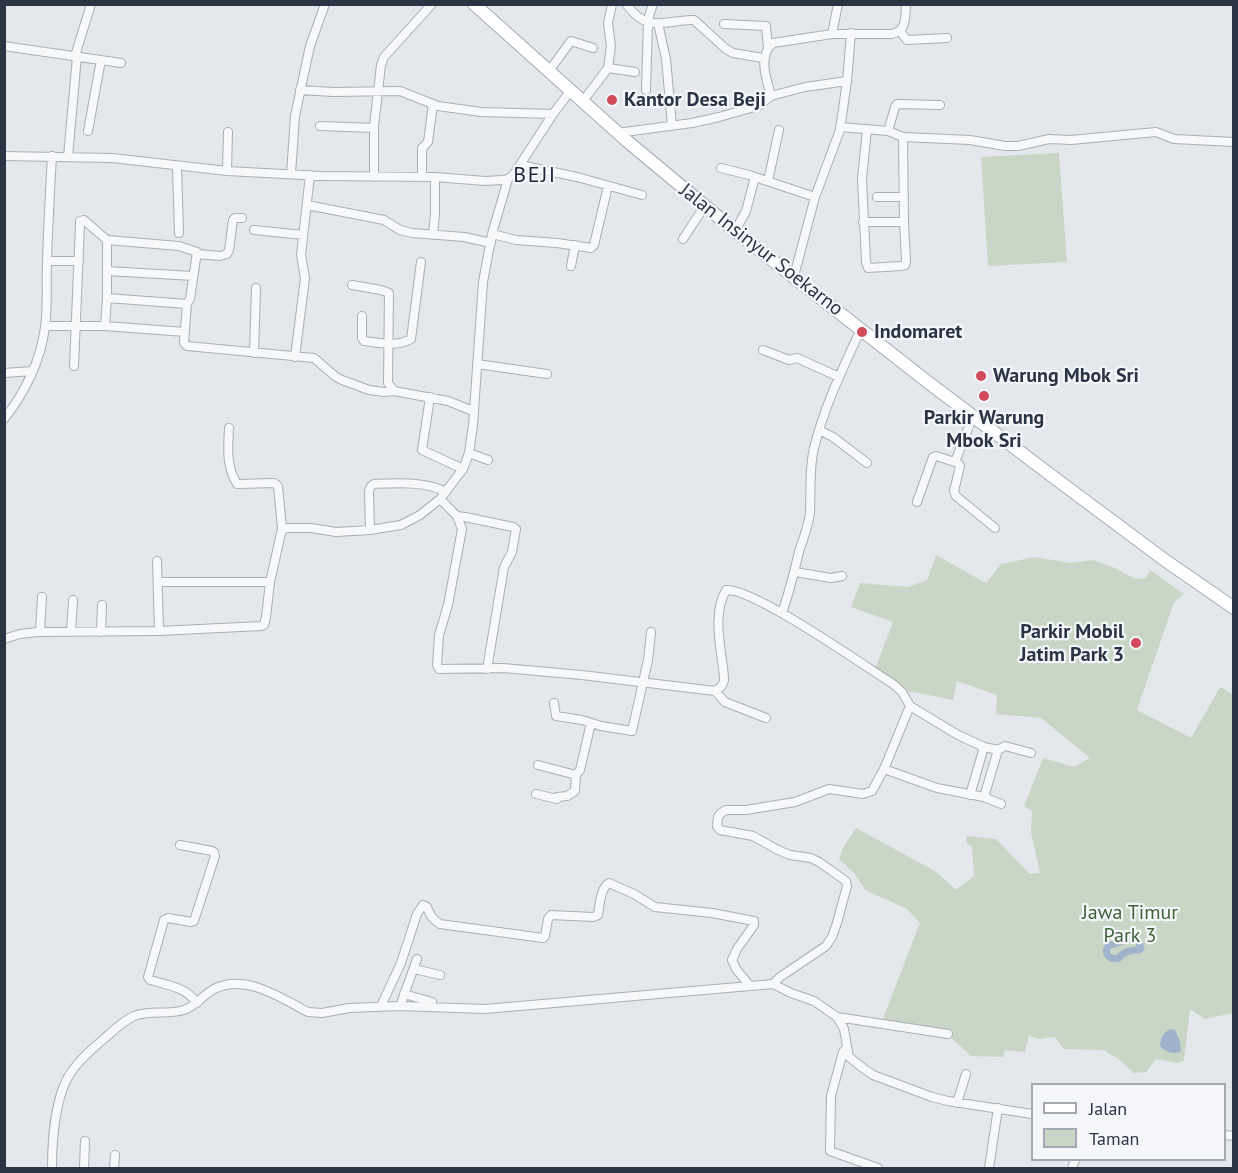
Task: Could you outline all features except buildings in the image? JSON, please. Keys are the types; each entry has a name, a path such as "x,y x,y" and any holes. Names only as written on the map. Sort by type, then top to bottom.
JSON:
{"main road":[{"name":"Jalan Insinyur Soekarno","path":"474,4 617,133 704,207 973,416 1166,561 1233,608"}],"street":[{"path":"68,157 76,56 91,4"},
{"path":"291,174 295,116 300,90 310,46 325,4"},
{"path":"374,177 374,128 381,65 384,57 432,4"},
{"path":"583,101 608,68 611,46 608,23 612,4"},
{"path":"626,4 640,19 648,22 694,20 726,49 734,53 763,58"},
{"path":"646,90 648,22 653,4"},
{"path":"832,34 838,4"},
{"path":"768,48 777,42 832,34 891,34 900,31 904,26 906,4"},
{"path":"658,23 666,58 672,125"},
{"path":"724,24 767,27 768,48 763,58 771,96"},
{"path":"900,31 907,40 947,38"},
{"path":"794,276 815,197 840,127 851,33"},
{"path":"549,71 571,41 593,48"},
{"path":"4,46 121,63"},
{"path":"88,131 101,60"},
{"path":"608,68 635,72"},
{"path":"617,133 719,117 758,106 771,96 805,87 847,81"},
{"path":"300,90 403,91 433,104 481,112 553,114"},
{"path":"4,156 112,158 227,171 310,175 435,177 485,181 508,179 514,174 571,90"},
{"path":"422,177 422,148 429,140 433,104"},
{"path":"888,131 897,104 940,105"},
{"path":"320,126 374,128"},
{"path":"840,127 888,131 903,137 970,140 1005,146 1018,146 1049,139 1071,140 1156,132 1174,139 1233,142"},
{"path":"867,129 862,179 863,222 868,268 905,265 903,137"},
{"path":"768,181 779,130"},
{"path":"227,171 228,132"},
{"path":"4,418 14,406 40,355 45,326 52,156"},
{"path":"520,165 577,177 642,195"},
{"path":"177,166 178,233"},
{"path":"721,168 815,197"},
{"path":"295,357 305,278 301,255 310,175"},
{"path":"433,234 435,177"},
{"path":"735,231 746,211 755,177"},
{"path":"282,529 310,528 336,532 401,525 420,515 440,499 463,469 469,453 483,282 508,179"},
{"path":"307,205 384,220 400,230 411,233 591,248 594,245 608,186"},
{"path":"877,197 903,197"},
{"path":"683,239 704,207"},
{"path":"75,366 80,224 82,220 107,240 179,246 196,251 197,254 220,256 227,254 229,250 233,219 242,218"},
{"path":"863,222 904,222"},
{"path":"254,230 303,235"},
{"path":"105,326 107,240"},
{"path":"571,266 575,245"},
{"path":"197,254 190,299 187,304 184,343 187,346 314,358 342,381 369,390 394,391 448,401 473,411"},
{"path":"47,261 79,261"},
{"path":"363,316 364,341 404,343 411,339 421,262"},
{"path":"107,271 194,276"},
{"path":"352,285 389,293 388,383 394,391"},
{"path":"254,352 256,288"},
{"path":"107,298 187,304"},
{"path":"45,326 105,326 185,332"},
{"path":"782,613 791,589 808,525 812,461 819,430 839,377 861,329"},
{"path":"762,350 789,360 797,358 839,377"},
{"path":"477,363 548,374"},
{"path":"4,373 33,371"},
{"path":"430,397 422,450 463,469"},
{"path":"955,462 973,416"},
{"path":"4,639 20,634 40,632 159,631 264,625 270,582 282,529 278,486 274,483 237,484 230,470 229,428"},
{"path":"819,430 833,436 867,463"},
{"path":"469,453 488,460"},
{"path":"917,502 933,457 955,462 960,466 955,493 995,528"},
{"path":"370,530 369,491 374,484 401,482 439,488 446,492"},
{"path":"440,499 457,516 462,529 440,635 438,665 440,669 503,668 716,691 725,702 766,717"},
{"path":"457,516 516,529 512,552 504,567 487,669"},
{"path":"157,561 159,631"},
{"path":"795,572 831,578 842,576"},
{"path":"159,582 270,582"},
{"path":"716,691 724,678 718,615 726,590 731,590 741,592 782,613 893,684 902,692 910,706 957,735 984,747 998,750 1005,746 1031,753"},
{"path":"40,632 42,597"},
{"path":"71,632 73,600"},
{"path":"101,632 102,605"},
{"path":"554,703 556,716 632,731 644,682 651,632"},
{"path":"773,984 826,946 837,922 847,886 846,881 811,858 790,855 753,836 720,830 717,826 718,817 726,810 746,810 795,802 830,789 868,793 875,786 884,769 910,706"},
{"path":"536,794 557,799 575,791 591,723"},
{"path":"970,795 984,747"},
{"path":"984,797 998,750"},
{"path":"538,765 578,773"},
{"path":"884,769 937,788 984,797 1001,804"},
{"path":"180,845 212,851 215,856 194,921 168,918 164,920 148,977 150,980 185,991 197,1003"},
{"path":"381,1006 401,963 417,914 423,905 427,907 430,916 440,924 543,938 548,919 552,915 593,917 598,915 603,890 609,883 634,894 655,907 712,913 754,921 754,925 732,960 736,969 750,986"},
{"path":"400,1006 417,959"},
{"path":"414,969 440,975"},
{"path":"52,1168 56,1119 63,1091 71,1072 86,1055 131,1017 144,1013 175,1012 187,1009 213,990 222,986 243,984 264,990 315,1014 349,1008 381,1006 485,1010 773,984 814,1001 837,1017 844,1029 848,1053 853,1061 873,1075 932,1097 1031,1114"},
{"path":"404,994 432,1002"},
{"path":"837,1017 948,1034"},
{"path":"847,1047 843,1052 831,1096 830,1151 878,1168"},
{"path":"957,1102 966,1074"},
{"path":"989,1168 998,1108"},
{"path":"84,1168 85,1141"},
{"path":"114,1168 115,1155"}],"green space":[{"path":"1059,153 1067,262 988,266 981,157"},
{"name":"Jawa Timur Park 3","path":"936,555 986,583 1001,564 1035,557 1070,563 1093,560 1135,579 1146,578 1150,570 1184,594 1174,602 1137,710 1191,738 1220,687 1234,695 1233,1013 1205,1019 1190,1009 1184,1060 1178,1063 1156,1059 1146,1072 1134,1073 1120,1060 1103,1050 1064,1049 1055,1037 1040,1039 1029,1036 1025,1052 1005,1050 1003,1057 971,1056 943,1030 882,1021 920,923 907,909 865,890 855,874 839,859 856,828 935,871 956,890 974,876 972,847 966,842 967,836 996,839 1030,874 1040,873 1031,832 1032,811 1024,806 1043,758 1074,767 1090,758 1041,718 996,714 997,695 957,681 953,700 908,691 875,669 893,622 851,607 860,583 908,587 927,580"}],"water":[{"path":"1170,1029 1175,1030 1180,1041 1181,1052 1169,1052 1160,1046 1162,1036"}],"waterway":[{"path":"1124,941 1108,946 1106,951 1109,957 1119,958 1128,951 1139,950 1141,948 1139,943"}],"place":[{"name":"Kantor Desa Beji","path":"612,100"},
{"name":"Indomaret","path":"862,332"},
{"name":"Warung Mbok Sri","path":"981,376"},
{"name":"Parkir Warung Mbok Sri","path":"984,396"},
{"name":"Parkir Mobil Jatim Park 3","path":"1136,643"}],"district":[{"name":"BEJI","path":"535,176"}]}
